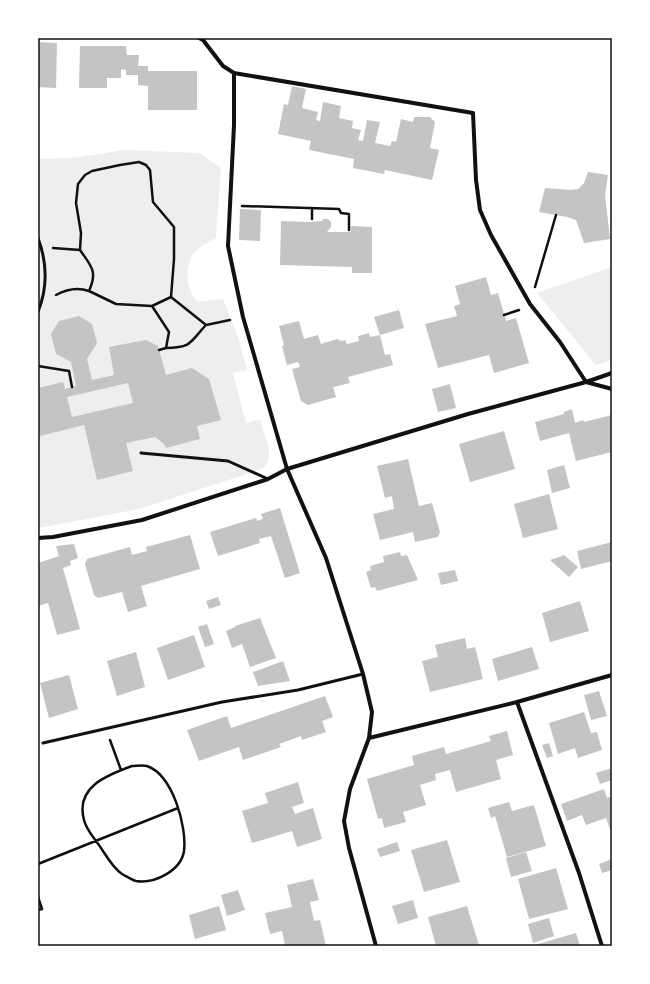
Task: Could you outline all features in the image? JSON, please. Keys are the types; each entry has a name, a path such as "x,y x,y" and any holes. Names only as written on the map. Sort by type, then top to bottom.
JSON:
{"street":[{"path":"199,38 223,66 234,73 473,113 476,180 480,210 491,235 530,304 560,342 586,382 612,389"},
{"path":"234,73 234,125 228,246 243,318 287,469 326,558 363,674 372,712 369,738 350,789 344,821 349,848 376,946"},
{"path":"38,538 142,520 268,479 287,469 468,414 612,374"},
{"path":"369,738 517,702 612,675"},
{"path":"517,702 579,873 602,946"}],"lane":[{"path":"38,238 46,269 42,303 38,312"},
{"path":"141,453 228,461 268,479"},
{"path":"43,743 222,702 298,690 363,674"}],"path":[{"path":"89,291 94,279 93,270 80,250 81,233 76,203 78,184 85,175 92,171 139,162 146,165 150,170 153,202 174,227 174,258 171,297"},
{"path":"229,205 339,209 341,214 349,214 349,230"},
{"path":"312,208 312,219"},
{"path":"530,304 556,215"},
{"path":"42,250 59,248 80,250"},
{"path":"42,303 70,289 80,288 116,304 152,306 171,297"},
{"path":"171,297 206,325"},
{"path":"152,306 169,332 166,348"},
{"path":"159,350 166,348 183,348 191,344 206,325 243,318"},
{"path":"38,366 69,370 72,387"},
{"path":"106,729 121,770"},
{"path":"132,766 147,766 164,778 173,794 178,808 183,833 184,852 177,866 161,878 136,881 121,874 108,860 84,821 82,802 89,789 106,776 132,766"},
{"path":"38,864 178,808"},
{"path":"38,897 42,909 38,910"}],"shaded area":[{"path":"125,150 199,153 221,168 216,238 201,247 192,256 188,265 188,282 192,293 198,302 223,299 238,337 247,370 233,373 246,423 260,420 268,446 269,459 262,469 139,509 38,528 38,159 73,158"},
{"path":"612,267 612,360 596,365 537,293"}],"building":[{"path":"38,42 57,43 56,88 38,87"},
{"path":"80,46 126,46 127,55 139,55 138,66 148,66 148,71 197,71 197,110 148,110 148,86 138,85 138,75 126,75 126,70 121,69 121,78 107,78 107,88 79,88"},
{"path":"292,86 306,89 302,108 318,112 316,120 320,121 323,102 341,106 339,118 353,121 352,128 361,130 358,140 363,141 367,120 380,122 375,143 390,146 392,141 396,142 401,119 413,122 414,117 430,117 435,122 430,148 439,150 432,180 385,170 384,174 353,168 354,159 309,150 311,141 278,134 284,104 288,105"},
{"path":"588,172 608,175 605,195 610,239 584,243 576,220 539,212 545,188 571,190 578,189 584,183"},
{"path":"240,209 261,210 260,241 239,240"},
{"path":"323,219 328,219 331,222 331,227 327,232 351,232 351,226 372,227 372,273 352,273 352,267 280,265 281,221 307,222 322,221"},
{"path":"486,277 491,295 498,293 506,321 516,318 529,363 494,373 489,355 438,368 425,324 457,316 454,306 460,304 455,286"},
{"path":"399,310 404,328 380,335 374,317"},
{"path":"79,316 92,324 97,343 87,359 92,380 114,375 109,347 146,340 158,346 166,375 192,368 209,379 221,420 197,426 200,439 166,448 164,444 155,437 126,443 133,471 97,480 84,425 40,436 38,429 38,388 63,382 65,389 76,386 71,362 56,354 51,334 59,321","holes":["128,383 133,403 72,417 67,397"]},
{"path":"299,321 304,339 318,335 321,344 337,339 341,341 345,340 347,344 359,341 358,336 369,333 370,337 380,335 385,355 390,354 393,365 348,377 350,383 333,387 336,397 308,405 301,401 292,369 300,367 298,362 287,365 279,326"},
{"path":"450,384 456,408 438,412 432,389"},
{"path":"572,409 575,423 583,420 584,422 612,415 612,452 576,461 569,433 540,441 535,422 564,414 564,412"},
{"path":"504,431 515,469 470,482 459,444"},
{"path":"408,459 419,506 432,503 440,532 438,537 415,542 413,532 380,540 373,514 394,509 392,496 385,498 377,466"},
{"path":"564,465 570,488 552,493 547,470"},
{"path":"549,494 558,529 523,538 514,504"},
{"path":"280,508 300,573 285,578 271,536 259,539 260,543 218,556 210,532 256,518 257,521 263,519 261,514"},
{"path":"190,535 200,569 141,586 147,606 128,612 122,592 98,598 94,595 85,564 87,559 130,547 132,555 147,551 146,547"},
{"path":"612,542 612,561 581,569 577,551"},
{"path":"74,544 78,558 70,561 71,565 63,568 80,629 57,635 48,603 38,606 38,563 59,556 56,546"},
{"path":"400,552 401,556 407,555 418,580 377,591 375,587 371,588 366,572 371,570 370,566 384,562 383,556"},
{"path":"564,555 578,567 569,577 550,560"},
{"path":"455,570 458,581 441,585 438,573"},
{"path":"218,597 221,605 209,609 206,601"},
{"path":"580,601 589,631 550,642 542,613"},
{"path":"260,618 276,658 250,667 242,644 232,648 226,631 235,626"},
{"path":"207,624 214,644 205,647 198,627"},
{"path":"194,635 205,667 168,680 157,648"},
{"path":"465,638 467,649 475,647 483,679 430,692 422,661 438,657 435,645"},
{"path":"532,647 539,669 498,681 492,659"},
{"path":"136,652 145,687 117,696 107,661"},
{"path":"283,661 290,681 258,686 253,672"},
{"path":"69,675 78,709 49,718 40,683"},
{"path":"599,691 607,716 591,720 584,695"},
{"path":"325,696 333,717 322,721 326,732 302,740 301,736 279,744 281,747 243,760 239,747 199,761 187,730 227,716 231,728"},
{"path":"584,712 591,733 597,732 602,750 578,758 575,748 558,754 549,723"},
{"path":"507,731 513,755 496,760 501,779 456,792 450,770 435,774 436,780 420,785 426,805 403,812 406,822 384,828 382,818 378,819 367,779 414,765 412,756 444,747 446,754 491,741 489,736"},
{"path":"549,743 553,756 547,758 542,745"},
{"path":"612,768 612,780 600,784 596,773"},
{"path":"298,782 304,803 292,807 295,814 313,808 322,839 297,847 292,831 252,843 242,811 268,803 265,793"},
{"path":"604,789 607,798 612,796 612,835 606,818 586,825 582,815 567,821 561,804"},
{"path":"509,802 512,811 534,805 546,846 507,857 495,816 491,818 488,808"},
{"path":"447,840 460,882 424,892 411,850"},
{"path":"397,842 400,851 380,857 377,849"},
{"path":"526,852 532,871 511,877 506,858"},
{"path":"612,859 612,870 602,873 599,864"},
{"path":"556,868 568,909 529,919 518,879"},
{"path":"313,879 319,900 310,902 314,921 320,920 326,946 285,946 282,931 270,934 265,913 292,907 287,885"},
{"path":"238,890 245,910 227,916 221,895"},
{"path":"413,900 418,918 398,924 392,906"},
{"path":"219,906 226,930 195,939 189,915"},
{"path":"467,906 479,945 436,946 428,917"},
{"path":"549,918 554,936 533,943 528,924"},
{"path":"576,933 580,946 538,946 538,944"}]}
